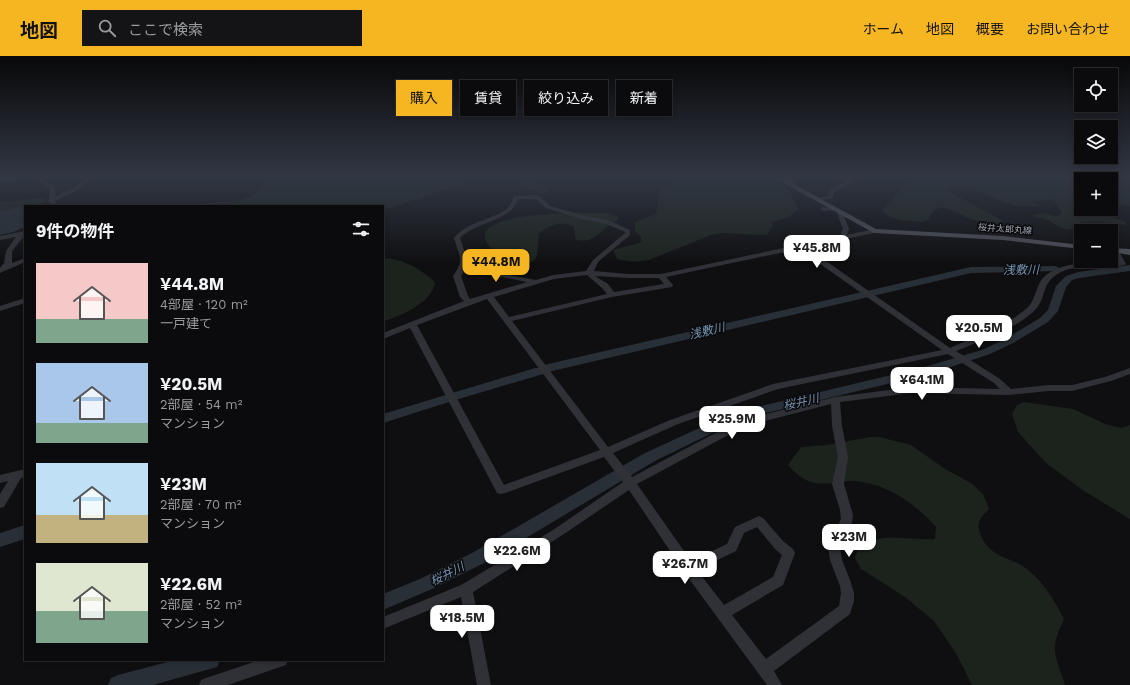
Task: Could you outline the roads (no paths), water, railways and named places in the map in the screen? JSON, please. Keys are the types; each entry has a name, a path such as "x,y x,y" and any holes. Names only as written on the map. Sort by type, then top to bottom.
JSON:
{"main road":[{"name":"桜井太郎丸線","path":"828,205 874,231 1003,238 1074,246"},
{"path":"1118,251 1130,252"}],"street":[{"path":"469,302 464,297 457,276 463,268 464,259 457,238 461,232 479,222 506,213 515,205"},
{"path":"547,205 581,217 606,222 628,231 628,234 595,261 589,273"},
{"path":"823,209 837,210 846,229 843,237"},
{"path":"384,336 469,302 536,282 572,274 589,273 629,276 661,276 874,231"},
{"path":"0,238 23,233"},
{"path":"3,269 8,263 9,251 23,233"},
{"path":"800,246 952,352 997,381 1009,392"},
{"path":"1118,258 1122,264 1118,264"},
{"path":"3,269 24,260"},
{"path":"412,324 501,490 606,452 674,422 776,386 952,352 1011,324 1033,307 1046,279 1060,270 1074,267"},
{"path":"463,268 533,280 536,282"},
{"path":"589,273 605,286 612,295"},
{"path":"507,320 612,295 669,285 661,276"},
{"path":"489,296 630,483 689,568 776,685"},
{"path":"0,309 24,300"},
{"path":"384,623 466,589 557,533 630,483 742,423 836,400 912,390 1009,392 1080,387 1130,371"},
{"path":"765,669 845,610 847,603 848,593 846,582 833,547 847,520 847,513 838,485 838,477 843,463 843,457 838,429 836,400"},
{"path":"0,479 21,474"},
{"path":"0,504 21,474"},
{"path":"689,568 732,547 739,530 759,522 779,545 789,552 778,581 723,613"},
{"path":"466,589 484,685"},
{"path":"206,685 279,661"}],"waterway":[{"name":"桜井川","path":"384,602 426,584 478,558 650,457 737,416 925,371 986,352 1009,341 1044,320 1053,311 1061,286 1069,278 1078,275 1130,268"},
{"name":"浅敷川","path":"870,293 971,270 1055,269"},
{"name":"浅敷川","path":"548,368 866,294"},
{"name":"浅敷川","path":"454,397 539,371"},
{"name":"浅敷川","path":"384,419 447,399"},
{"name":"浅敷川","path":"0,540 24,532"},
{"name":"桜井川","path":"118,685 206,661"}]}
